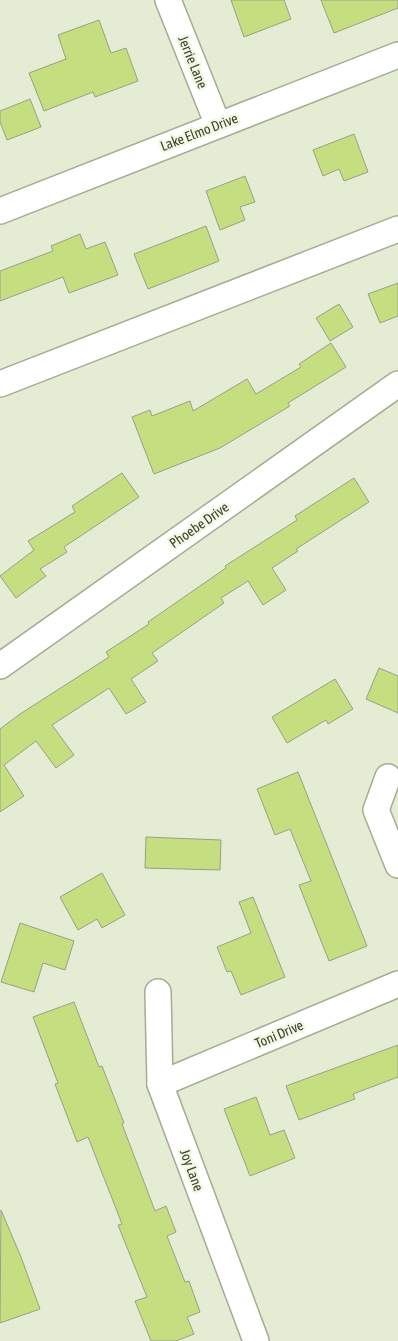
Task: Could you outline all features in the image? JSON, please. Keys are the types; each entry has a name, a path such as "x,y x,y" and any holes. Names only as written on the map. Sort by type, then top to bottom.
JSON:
{"street":[{"name":"Jerrie Lane","path":"168,0 218,124"},
{"name":"Lake Elmo Drive","path":"0,211 398,55"},
{"path":"0,384 398,229"},
{"name":"Phoebe Drive","path":"1,663 398,384"},
{"path":"388,777 376,810 398,865"},
{"name":"Toni Drive","path":"160,1084 398,984"},
{"name":"Joy Lane","path":"158,992 160,1084 256,1341"}],"building":[{"path":"231,0 284,0 291,19 244,37"},
{"path":"321,0 398,0 398,8 334,33"},
{"path":"99,20 111,53 126,48 138,81 95,97 93,92 44,111 29,73 66,59 58,35"},
{"path":"30,99 41,127 7,140 0,122 0,111"},
{"path":"354,134 368,172 344,181 339,169 323,176 313,150"},
{"path":"245,176 255,202 240,207 245,220 220,230 206,191"},
{"path":"206,226 219,261 148,289 134,254"},
{"path":"80,234 86,249 105,242 118,275 69,293 63,277 0,301 0,271 53,251 51,246"},
{"path":"398,283 398,316 380,323 368,294"},
{"path":"339,304 353,327 330,341 316,318"},
{"path":"331,343 346,367 288,403 290,406 220,448 154,474 132,417 150,410 152,416 190,401 193,411 247,379 256,394 301,367 299,364"},
{"path":"122,473 139,497 64,547 67,552 40,569 46,576 16,598 0,576 34,550 28,541 75,512 72,506"},
{"path":"354,478 369,502 296,549 298,551 272,568 286,590 263,605 248,581 221,598 224,603 152,653 158,661 131,679 146,702 126,714 109,688 52,725 74,755 56,768 36,741 4,765 24,796 0,812 0,729 109,657 106,652 149,624 148,622 226,568 225,566 297,520 295,516"},
{"path":"379,668 398,676 398,713 366,699"},
{"path":"335,679 353,709 328,724 326,720 287,743 272,717"},
{"path":"298,772 367,946 329,961 299,885 311,881 290,829 275,835 257,789"},
{"path":"146,837 221,840 220,870 145,868"},
{"path":"102,873 125,915 102,928 97,919 78,930 60,897"},
{"path":"253,897 285,977 241,995 231,971 227,972 217,947 251,933 239,902"},
{"path":"20,923 74,941 65,970 43,963 34,992 1,982"},
{"path":"74,1002 99,1067 102,1066 155,1211 166,1206 176,1232 167,1236 185,1282 189,1281 200,1312 187,1317 194,1334 176,1341 151,1341 135,1301 147,1297 118,1225 122,1224 88,1137 77,1142 55,1084 58,1083 33,1017"},
{"path":"398,1045 398,1077 353,1094 355,1099 299,1120 286,1086"},
{"path":"256,1097 270,1135 284,1130 295,1158 250,1176 224,1109"},
{"path":"1,1210 40,1309 0,1323"}]}
